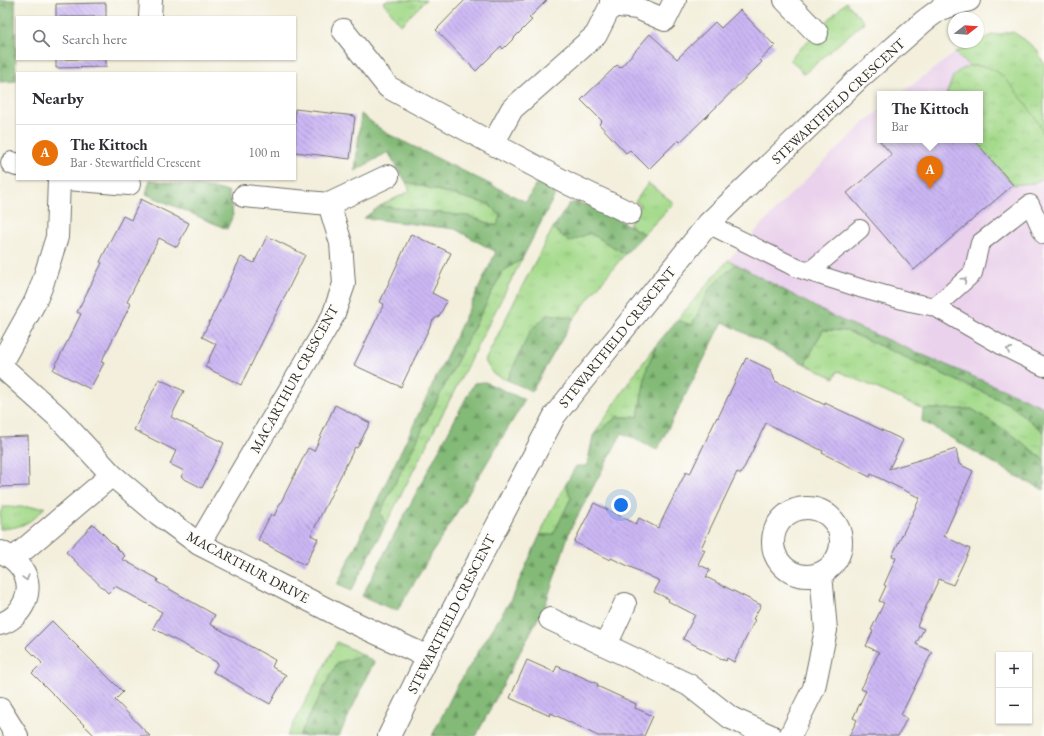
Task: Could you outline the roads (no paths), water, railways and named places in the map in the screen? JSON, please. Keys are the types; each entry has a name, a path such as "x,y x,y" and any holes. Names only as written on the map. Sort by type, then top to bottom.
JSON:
{"street":[{"path":"150,16 151,0"},
{"path":"493,144 512,110 596,35 611,2 637,8 665,20 675,0"},
{"path":"785,0 817,33"},
{"name":"STEWARTFIELD CRESCENT","path":"389,736 428,657 555,415 708,224 856,81 942,5 969,0"},
{"path":"343,30 388,87 571,185 630,213"},
{"path":"244,196 329,204 388,176"},
{"path":"0,365 35,302 42,285 57,237 59,180"},
{"path":"79,180 128,184"},
{"name":"MACARTHUR CRESCENT","path":"199,544 333,316 344,284 341,243 329,204"},
{"name":"MACARTHUR DRIVE","path":"0,365 58,417 112,475 157,513 199,544 344,618 428,657"},
{"path":"0,624 7,622 19,613 26,600 28,585 23,570 7,555 112,475"},
{"path":"790,736 814,688 826,630 821,574"},
{"path":"606,645 625,604"},
{"path":"550,619 689,686 731,718 771,736"},
{"path":"0,708 17,736"}],"lane":[{"path":"936,307 973,273 980,243 1030,204 1044,235"},
{"path":"708,224 797,268 910,302 936,307 1008,349 1044,367"},
{"path":"809,272 860,229"}],"place":[{"name":"The Kittoch","path":"930,189"}]}
